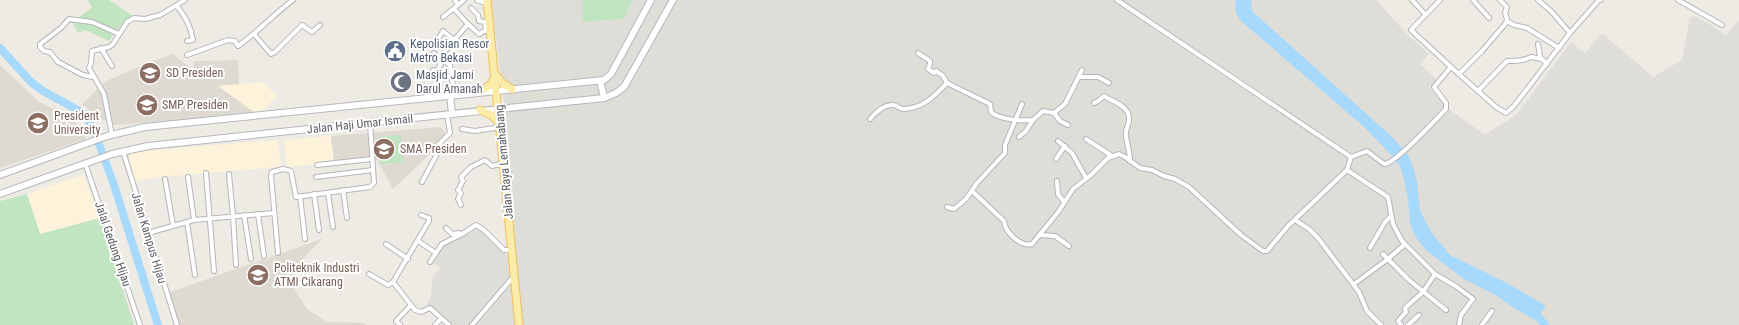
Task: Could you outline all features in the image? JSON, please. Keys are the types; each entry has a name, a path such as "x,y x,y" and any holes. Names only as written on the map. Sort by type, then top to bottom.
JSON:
{"main road":[{"path":"604,98 600,80 607,78 611,74 651,0"},
{"name":"Jalan Haji Umar Ismail","path":"0,194 122,150 480,110 604,98 616,93 624,87 673,0"},
{"name":"Jalan Raya Lemahabang","path":"487,2 488,30 496,75 501,125 519,325"},
{"path":"482,91 491,84 496,75 502,83 512,89"},
{"name":"Jalan Haji Umar Ismail","path":"0,175 86,143 156,125 350,107 452,94 600,80"},
{"path":"450,114 452,94"},
{"path":"480,110 491,115 501,125"}],"street":[{"path":"109,136 104,94 89,68 92,63 91,53 93,50 109,47 127,22 134,18 152,18 177,6 185,0"},
{"path":"187,55 228,40 234,41 238,46 293,0"},
{"path":"454,0 458,5"},
{"path":"443,17 464,0"},
{"path":"477,0 487,2"},
{"path":"1117,0 1351,157"},
{"path":"1412,0 1425,14"},
{"path":"1473,0 1489,18"},
{"path":"1459,74 1487,46 1506,21 1505,13 1508,7 1500,0"},
{"path":"1538,0 1552,12 1570,33"},
{"path":"1438,1 1412,28 1411,32 1496,107 1506,113 1514,106 1570,33 1600,0"},
{"path":"1680,1 1722,25"},
{"path":"177,6 186,18 192,33 193,40 187,41"},
{"path":"454,9 478,34 488,30 485,22 479,21 478,15 471,8"},
{"path":"433,70 437,71 442,62 444,52 453,40 478,18"},
{"path":"93,76 83,75 58,62 50,52 44,51 40,47 40,44 61,28 68,20 92,22 119,34"},
{"path":"1506,21 1514,26 1527,28 1559,48"},
{"path":"254,34 271,54 275,52 302,25 312,32 320,25"},
{"path":"438,39 443,31 453,40"},
{"path":"1538,44 1541,59"},
{"path":"101,48 112,66"},
{"path":"434,53 431,57 450,66 452,94"},
{"path":"918,53 930,61 928,69 934,73 936,71 938,72 947,83 990,104 991,112 994,115 1028,121 1033,120"},
{"path":"1478,91 1507,61 1526,60 1531,56 1541,59 1547,64"},
{"path":"1351,157 1368,151 1384,164 1391,162 1407,148 1446,109 1447,104 1434,87 1451,68"},
{"path":"1054,113 1065,104 1082,70"},
{"path":"1079,77 1098,77 1109,83"},
{"path":"870,119 878,110 890,105 904,109 925,103 935,96 947,83"},
{"path":"1094,103 1104,96 1120,105 1127,111 1129,118 1126,136 1129,147 1130,161"},
{"path":"947,207 954,209 966,199 977,183 1005,153 1005,145 1022,104"},
{"path":"1019,137 1030,126 1033,120 1043,111 1054,113 1060,121 1068,125"},
{"path":"422,182 436,156 435,148 450,133 450,114"},
{"path":"1028,121 1030,126"},
{"path":"278,253 271,175 274,171 283,169 291,171 294,196 370,187 374,183 370,123"},
{"path":"462,128 475,131 501,125"},
{"path":"1086,139 1112,156"},
{"path":"1058,141 1072,153 1086,178"},
{"path":"1056,159 1065,146"},
{"name":"Jalan Kampus Hijau","path":"122,150 177,325"},
{"path":"972,191 1004,221 1009,233 1021,242 1028,245 1032,244 1059,211 1072,189 1112,156 1119,154 1140,168 1152,170 1164,176 1175,179 1189,187 1241,235 1263,251 1268,249 1295,220 1347,170 1351,157"},
{"path":"317,165 372,159"},
{"path":"461,204 458,198 461,193 458,190 463,181 461,177 466,172 485,160 492,166 504,163"},
{"name":"Jalal Gedung Hijau","path":"86,162 140,325"},
{"path":"316,177 373,170"},
{"path":"1347,170 1388,197 1394,229 1404,244 1435,274 1457,287 1472,299 1461,315 1460,324"},
{"path":"206,173 214,271"},
{"path":"229,174 234,216 236,265"},
{"path":"188,177 194,220"},
{"path":"165,179 173,226"},
{"path":"1057,181 1058,194 1064,202"},
{"path":"343,190 347,218"},
{"path":"328,192 333,226"},
{"path":"314,194 319,230"},
{"path":"300,196 305,240"},
{"path":"148,233 194,220 274,213"},
{"path":"258,214 264,256"},
{"path":"244,215 251,259"},
{"path":"369,274 388,285 393,282 430,220 421,215"},
{"path":"1370,248 1391,216"},
{"path":"1295,220 1318,238 1354,284 1362,297 1367,311 1381,325"},
{"path":"187,222 195,274"},
{"path":"446,228 452,234 456,234 478,225 504,250 512,250"},
{"path":"430,262 444,242 462,234 474,226"},
{"path":"1039,235 1055,236 1069,246"},
{"path":"418,241 436,253"},
{"path":"386,244 408,259"},
{"path":"1354,284 1388,259 1404,244"},
{"path":"1383,254 1423,292 1446,310"},
{"path":"1401,325 1398,320 1406,312 1405,308 1423,292 1435,274"},
{"path":"472,325 514,276"},
{"path":"393,282 415,310 421,312 430,308 449,325"},
{"path":"400,325 396,321 411,306"},
{"path":"1482,325 1492,311"},
{"path":"1408,325 1419,315"},
{"path":"435,325 441,319"},
{"path":"1414,320 1418,325"}],"shaded area":[{"path":"491,0 582,0 582,22 624,19 634,0 1376,0 1405,32 1429,54 1420,64 1437,80 1429,87 1447,108 1485,135 1517,114 1571,42 1585,53 1602,33 1653,77 1682,60 1690,18 1694,16 1726,35 1739,20 1739,325 447,325 427,306 431,295 433,277 440,268 431,261 442,246 477,229 488,233 506,255 516,258 507,126"},
{"path":"172,54 193,69 194,61 238,60 239,84 218,86 258,115 114,125 98,117 82,104 106,81"},
{"name":"President University","path":"0,65 38,101 68,116 83,130 86,139 0,168"},
{"path":"263,82 277,96 258,115 194,88"},
{"name":"SMA Presiden","path":"440,127 448,137 393,189 377,160 334,163 331,136"},
{"path":"331,136 334,163 287,167 284,140"},
{"path":"278,140 281,167 160,177 130,182 129,157 133,152"},
{"path":"83,175 100,218 40,234 27,194"},
{"name":"Politeknik Industri ATMI Cikarang","path":"322,239 299,263 293,287 307,309 327,322 363,323 367,325 179,325 167,293"}],"green space":[{"path":"88,0 109,0 133,16 124,21 109,41 85,30 78,33 72,22 92,8"},
{"path":"582,0 633,0 624,19 582,22"},
{"path":"401,135 403,162 380,164 378,137"},
{"path":"27,194 40,234 100,218 134,325 0,325 0,201"}],"water":[{"path":"1235,0 1251,0 1252,11 1391,136 1408,155 1413,167 1417,181 1420,211 1431,232 1450,255 1507,283 1546,306 1535,320 1497,296 1462,278 1426,250 1415,236 1410,223 1408,199 1400,166 1363,126 1241,21 1236,13"}],"waterway":[{"path":"0,48 31,82 43,91 85,114 95,133 114,185 158,325"},
{"path":"1531,308 1545,325"}],"place":[{"name":"Kepolisian Resor Metro Bekasi","path":"395,51"},
{"name":"SD Presiden","path":"150,73"},
{"name":"Masjid Jami Darul Amanah","path":"401,82"},
{"name":"SMP Presiden","path":"147,105"},
{"name":"President University","path":"38,123"},
{"name":"SMA Presiden","path":"384,149"},
{"name":"Politeknik Industri ATMI Cikarang","path":"258,275"}]}
